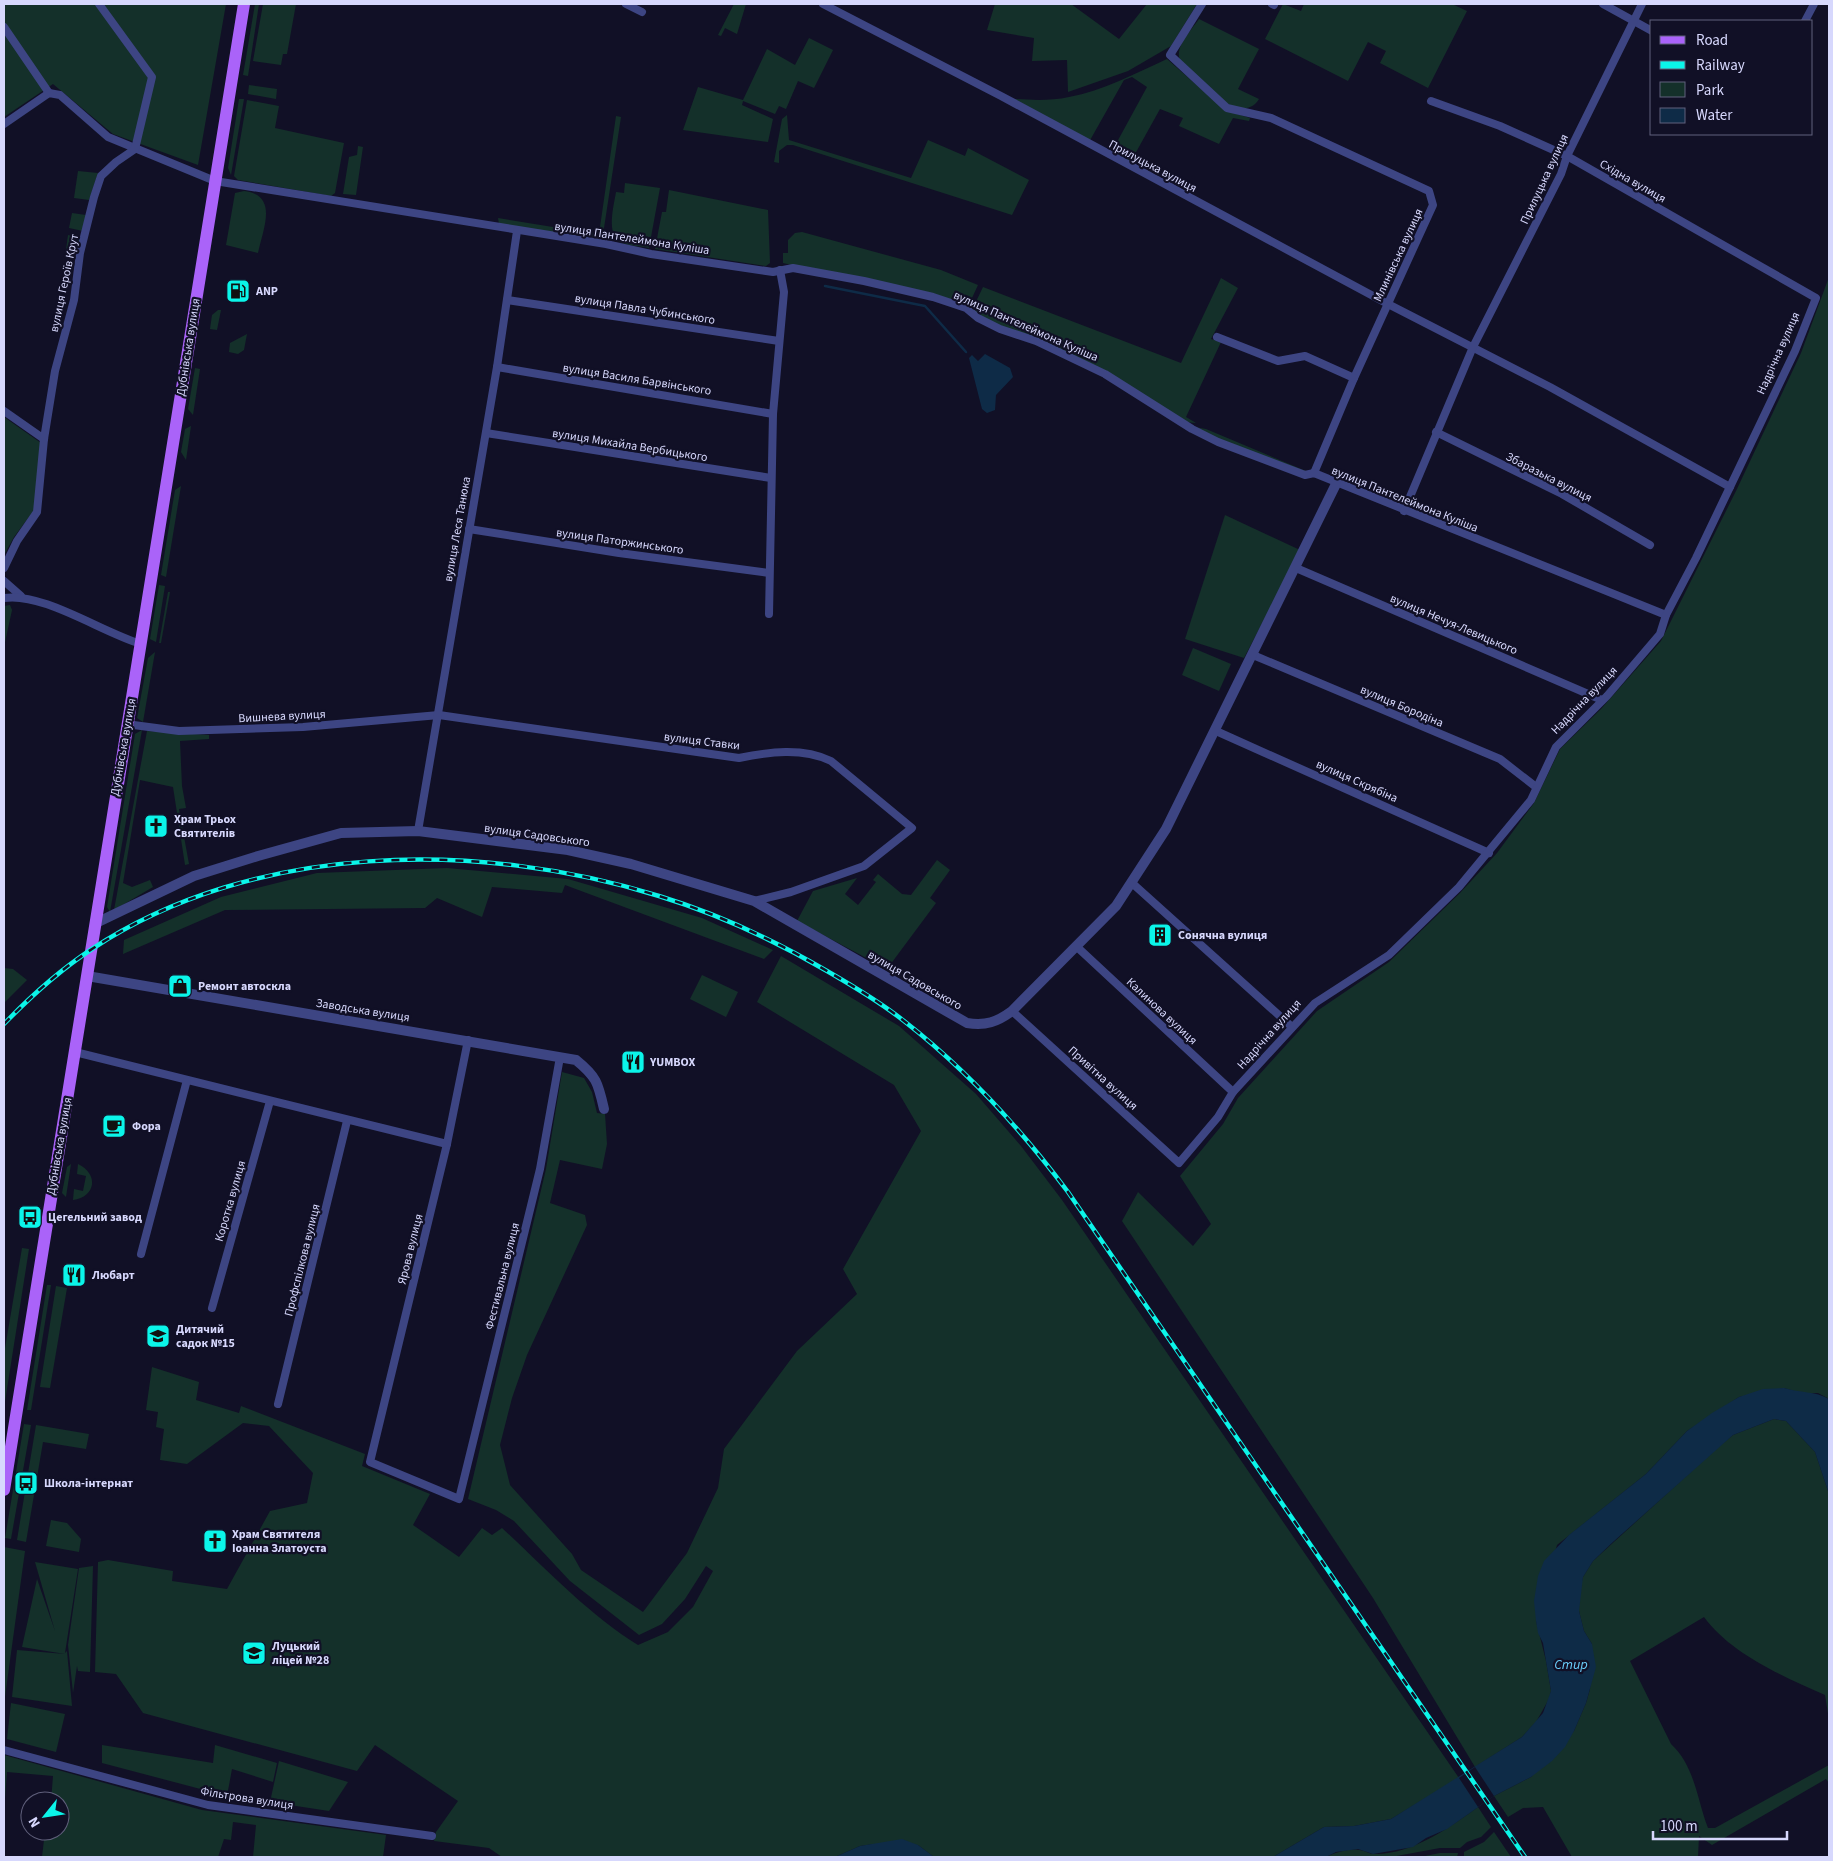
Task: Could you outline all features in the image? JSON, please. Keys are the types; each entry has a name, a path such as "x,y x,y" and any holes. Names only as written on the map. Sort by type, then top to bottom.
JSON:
{"main road":[{"name":"Дубнівська вулиця","path":"4,1490 96,923 126,724 141,644 244,4"}],"street":[{"path":"99,4 152,77 135,149"},
{"path":"626,4 642,12"},
{"name":"Прилуцька вулиця","path":"823,4 1001,96 1388,304 1550,387 1730,487"},
{"name":"Млинівська вулиця","path":"1202,4 1170,54 1227,108 1271,118 1429,192 1433,205 1354,378 1314,473"},
{"path":"1603,4 1650,30"},
{"name":"Прилуцька вулиця","path":"1404,511 1473,347 1561,174 1567,156 1642,4"},
{"path":"1806,20 1814,4"},
{"path":"4,27 49,93"},
{"path":"4,124 49,93 60,95 108,137 215,181"},
{"name":"Східна вулиця","path":"1431,101 1500,126 1567,156 1816,298"},
{"name":"вулиця Героїв Крут","path":"4,568 17,540 37,512 44,439 55,371 74,300 80,253 94,197 101,176 116,162 135,149"},
{"name":"вулиця Пантелеймона Куліша","path":"215,181 606,244 651,254 773,272 793,268 864,281 933,297 966,308 978,318 1036,341 1105,374 1192,429 1218,442 1306,475 1314,473 1336,484 1666,615"},
{"name":"вулиця Леся Танюка","path":"418,831 497,367 517,231"},
{"path":"769,614 773,414 778,341 784,292 780,270"},
{"name":"Надрічна вулиця","path":"1179,1163 1218,1117 1233,1092 1315,1002 1389,955 1458,887 1489,853 1531,800 1556,747 1602,700 1660,634 1666,615 1795,351 1816,298"},
{"name":"вулиця Павла Чубинського","path":"508,300 778,341"},
{"path":"1217,337 1278,361 1305,356 1354,378"},
{"name":"вулиця Василя Барвінського","path":"497,367 773,414"},
{"path":"4,411 44,439"},
{"name":"Збаразька вулиця","path":"1436,432 1562,494 1650,546"},
{"name":"вулиця Михайла Вербицького","path":"486,433 771,478"},
{"path":"1012,1011 1116,906 1132,883 1174,814 1336,484"},
{"name":"вулиця Паторжинського","path":"468,529 619,553 769,572"},
{"name":"вулиця Нечуя-Левицького","path":"1296,568 1602,700"},
{"path":"4,581 21,596"},
{"path":"4,598 21,596 41,602 119,637 141,644"},
{"name":"вулиця Бородіна","path":"1253,655 1500,759 1536,788"},
{"name":"Вишнева вулиця","path":"126,724 179,731 304,728 439,715"},
{"name":"вулиця Ставки","path":"439,715 739,758 774,751 820,756 831,761 912,828 864,866 791,892 754,901"},
{"name":"вулиця Скрябіна","path":"1216,730 1489,853"},
{"name":"вулиця Садовського","path":"96,923 194,876 258,856 341,833 418,831 568,850 631,864 754,901 967,1023 982,1026 999,1021 1012,1011"},
{"path":"1132,883 1292,1028"},
{"name":"Калинова вулиця","path":"1076,946 1233,1092"},
{"name":"Заводська вулиця","path":"87,976 576,1060 592,1073 598,1085 604,1109"},
{"name":"Привітна вулиця","path":"1012,1011 1179,1163"},
{"name":"Ярова вулиця","path":"370,1462 447,1144 468,1040"},
{"path":"75,1052 347,1121 447,1144"},
{"name":"Фестивальна вулиця","path":"370,1462 459,1499 540,1169 560,1057"},
{"path":"141,1254 187,1080"},
{"name":"Коротка вулиця","path":"212,1308 270,1101"},
{"name":"Профспілкова вулиця","path":"278,1404 347,1121"},
{"name":"Фільтрова вулиця","path":"4,1750 208,1805 432,1836"}],"green space":[{"path":"4,4 226,4 198,165 113,134 53,84 4,117"},
{"path":"255,4 259,4 248,76 243,75"},
{"path":"263,4 296,4 287,54 283,54 281,65 253,61"},
{"path":"734,4 746,4 737,34 725,28 721,36 718,35"},
{"path":"995,4 1071,4 1119,39 1147,4 1197,4 1171,46 1128,71 1068,92 1067,60 1032,61 1034,38 987,30"},
{"path":"1283,4 1301,11 1304,4 1452,4 1467,11 1428,88 1380,63 1386,51 1368,42 1348,81 1265,39"},
{"path":"1199,19 1259,49 1238,89 1259,99 1253,105 1241,109 1228,105 1181,62 1179,51 1181,46"},
{"path":"809,38 833,50 814,88 798,81 786,109 779,106 775,114 743,101 742,105 773,119 768,142 683,130 698,87 743,100 767,49 795,65"},
{"path":"1167,59 1225,110 1250,118 1249,121 1233,118 1219,144 1179,126 1183,118 1160,109 1130,163 1111,153 1147,87 1132,77 1124,80 1089,142 1014,99 1048,100 1082,94 1119,81"},
{"path":"249,85 277,89 276,99 248,94"},
{"path":"239,99 244,99 231,175 228,168"},
{"path":"247,100 279,106 275,128 344,143 335,193 331,196 238,180 234,176"},
{"path":"787,115 789,140 911,178 928,140 965,156 968,148 1029,180 1012,215 793,145 787,145 779,151 779,163 774,162 782,119"},
{"path":"616,116 621,117 604,228 595,236 585,238 563,235 564,229 591,233 600,227"},
{"path":"358,146 363,147 356,195 343,194 349,157 357,155"},
{"path":"78,171 98,173 89,200 74,198"},
{"path":"625,183 660,188 649,248 622,243 614,234 612,220 616,192 624,193"},
{"path":"669,190 768,210 770,263 766,266 655,249 662,212 666,212"},
{"path":"244,191 255,194 262,199 265,206 265,224 258,253 226,245 235,193"},
{"path":"72,213 86,215 83,231 69,228"},
{"path":"498,218 559,228 557,234 499,224"},
{"path":"802,232 941,270 978,285 972,298 960,303 783,263 783,253 788,253 788,240 795,233"},
{"path":"68,235 81,238 76,251 66,250"},
{"path":"1829,277 1829,1399 1818,1393 1801,1393 1784,1388 1739,1397 1687,1431 1646,1474 1557,1545 1536,1621 1551,1691 1549,1699 1536,1722 1522,1737 1475,1767 1373,1598 1122,1221 1138,1192 1193,1246 1211,1224 1180,1176 1223,1124 1238,1098 1317,1011 1389,962 1460,893 1497,853 1534,803 1560,749 1601,709 1661,641 1736,491 1801,353"},
{"path":"1221,278 1238,288 1211,339 1221,342 1186,417 1196,423 1185,422 1106,372 1001,327 979,316 972,310 983,287 1181,363"},
{"path":"221,310 217,330 210,329 212,315"},
{"path":"247,334 244,350 238,354 229,352 230,343"},
{"path":"195,368 200,369 193,415 188,409"},
{"path":"4,417 41,443 34,510 14,537 4,555"},
{"path":"191,426 186,460 181,452 185,429"},
{"path":"1195,427 1206,429 1306,471 1305,473 1219,440"},
{"path":"181,486 166,577 161,575 175,490"},
{"path":"1225,515 1300,550 1244,658 1185,639"},
{"path":"159,585 165,586 156,642 150,639"},
{"path":"168,592 170,592 161,643 159,643"},
{"path":"10,605 12,610 4,647 4,606"},
{"path":"1193,648 1231,664 1219,691 1182,675"},
{"path":"155,652 143,722 137,718 148,658"},
{"path":"142,730 110,912 107,907 135,734"},
{"path":"147,731 209,735 209,739 180,741 182,786 186,808 179,809 189,864 185,865 173,787 140,780 123,883 132,887 150,880 153,887 114,910"},
{"path":"937,860 950,870 930,898 936,903 887,969 797,921 813,891 857,878 845,894 858,905 876,882 873,880 878,874 902,894 911,895"},
{"path":"447,868 568,879 702,918 773,950 764,959 565,885 562,893 492,887 482,917 437,898 425,908 225,910 123,954 124,940 221,897 317,873"},
{"path":"781,956 899,1026 976,1094 1021,1146 1062,1200 1459,1778 1391,1819 1354,1826 1324,1827 1273,1857 934,1857 918,1845 874,1844 860,1846 835,1857 502,1857 489,1848 434,1841 436,1832 458,1801 375,1745 357,1771 143,1713 116,1674 95,1672 98,1562 108,1560 173,1571 172,1581 227,1589 270,1511 307,1503 313,1473 269,1426 243,1423 187,1464 160,1460 164,1429 156,1427 158,1412 146,1410 152,1367 199,1382 196,1400 239,1413 241,1406 365,1454 362,1466 430,1494 413,1525 459,1557 482,1528 492,1535 502,1528 602,1620 638,1645 668,1632 693,1607 713,1571 706,1566 685,1599 662,1624 639,1635 570,1581 514,1521 496,1510 468,1499 546,1169 562,1072 584,1078 592,1092 597,1113 605,1114 607,1144 602,1169 560,1160 550,1203 585,1215 587,1225 527,1355 512,1398 500,1445 510,1485 572,1554 581,1570 643,1612 687,1553 718,1488 724,1449 797,1351 857,1294 843,1269 921,1131 894,1085 757,1002"},
{"path":"4,968 13,969 27,980 4,1003"},
{"path":"702,975 738,992 726,1017 690,999"},
{"path":"71,1164 66,1197 62,1193 67,1167"},
{"path":"78,1164 89,1173 92,1185 86,1195 73,1200 74,1189 83,1191 86,1176 77,1174"},
{"path":"22,1248 29,1249 4,1408 4,1354"},
{"path":"47,1285 51,1285 31,1410 27,1410"},
{"path":"56,1286 67,1288 50,1388 40,1387"},
{"path":"1774,1419 1786,1421 1815,1452 1829,1494 1829,1720 1825,1695 1776,1672 1743,1653 1715,1630 1704,1617 1630,1661 1671,1744 1685,1762 1708,1828 1715,1828 1829,1765 1829,1783 1826,1779 1712,1845 1699,1836 1698,1857 1572,1857 1543,1807 1523,1808 1508,1817 1494,1796 1531,1777 1574,1731 1586,1703 1590,1689 1592,1644 1584,1631 1579,1611 1579,1593 1583,1577 1593,1561 1717,1448 1733,1435"},
{"path":"24,1424 31,1425 11,1539 5,1538"},
{"path":"36,1425 89,1434 86,1449 43,1442 26,1542 17,1540"},
{"path":"51,1520 67,1523 81,1539 79,1552 46,1546"},
{"path":"4,1547 25,1551 4,1704"},
{"path":"35,1562 78,1569 65,1653 67,1651 72,1706 12,1697 17,1650 65,1654 22,1647 37,1579 55,1631"},
{"path":"93,1566 90,1672 78,1671 77,1666 73,1693 68,1645 79,1568"},
{"path":"11,1703 65,1714 56,1752 7,1739"},
{"path":"102,1745 213,1763 215,1745 277,1763 273,1782 232,1769 227,1796 102,1763"},
{"path":"4,1755 202,1810 386,1835 383,1857 253,1857 256,1825 233,1822 231,1840 224,1839 218,1857 42,1857 44,1841 70,1841 70,1791 52,1791 53,1776 7,1772 4,1812"},
{"path":"279,1761 348,1782 329,1811 270,1802"},
{"path":"1478,1807 1491,1827 1481,1837 1467,1842 1460,1848 1440,1848 1391,1857 1326,1857 1337,1852 1350,1850 1361,1850 1374,1854 1402,1850 1429,1839"},
{"path":"1494,1832 1511,1857 1464,1857 1464,1852 1484,1842"},
{"path":"1440,1853 1458,1853 1457,1857 1420,1857"}],"water":[{"path":"985,354 1010,368 1013,377 996,395 995,410 987,413 982,409 969,358 972,355 978,361"},
{"name":"Стир","path":"1784,1388 1829,1399 1829,1494 1815,1452 1786,1421 1774,1419 1733,1435 1593,1561 1583,1577 1579,1611 1584,1631 1592,1644 1596,1667 1586,1703 1574,1731 1565,1747 1552,1761 1531,1777 1494,1796 1447,1829 1426,1838 1413,1847 1373,1854 1358,1849 1336,1852 1326,1857 1273,1857 1324,1827 1354,1826 1391,1819 1522,1737 1543,1713 1551,1691 1543,1643 1538,1633 1534,1601 1538,1576 1544,1561 1569,1535 1646,1474 1687,1431 1739,1397 1763,1389"},
{"path":"902,1839 918,1845 934,1857 835,1857 860,1846"}],"pier":[{"path":"1475,1767 1494,1796 1478,1807 1459,1778"}],"waterway":[{"path":"825,286 925,306 966,352"}],"railway":[{"path":"4,1024 46,984 80,957 155,914 224,888 295,870 369,861 443,860 517,866 590,878 659,896 703,911 766,938 807,960 847,982 876,1001 927,1040 992,1101 1050,1168 1525,1857"}],"place":[{"name":"ANP","path":"238,291"},
{"name":"Храм Трьох Святителів","path":"156,826"},
{"name":"Сонячна вулиця","path":"1160,935"},
{"name":"Ремонт автоскла","path":"180,986"},
{"name":"YUMBOX","path":"633,1062"},
{"name":"Фора","path":"114,1126"},
{"name":"Цегельний завод","path":"30,1217"},
{"name":"Любарт","path":"74,1275"},
{"name":"Дитячий садок №15","path":"158,1336"},
{"name":"Школа-інтернат","path":"26,1483"},
{"name":"Храм Святителя Іоанна Златоуста","path":"215,1541"},
{"name":"Луцький ліцей №28","path":"254,1653"}]}
